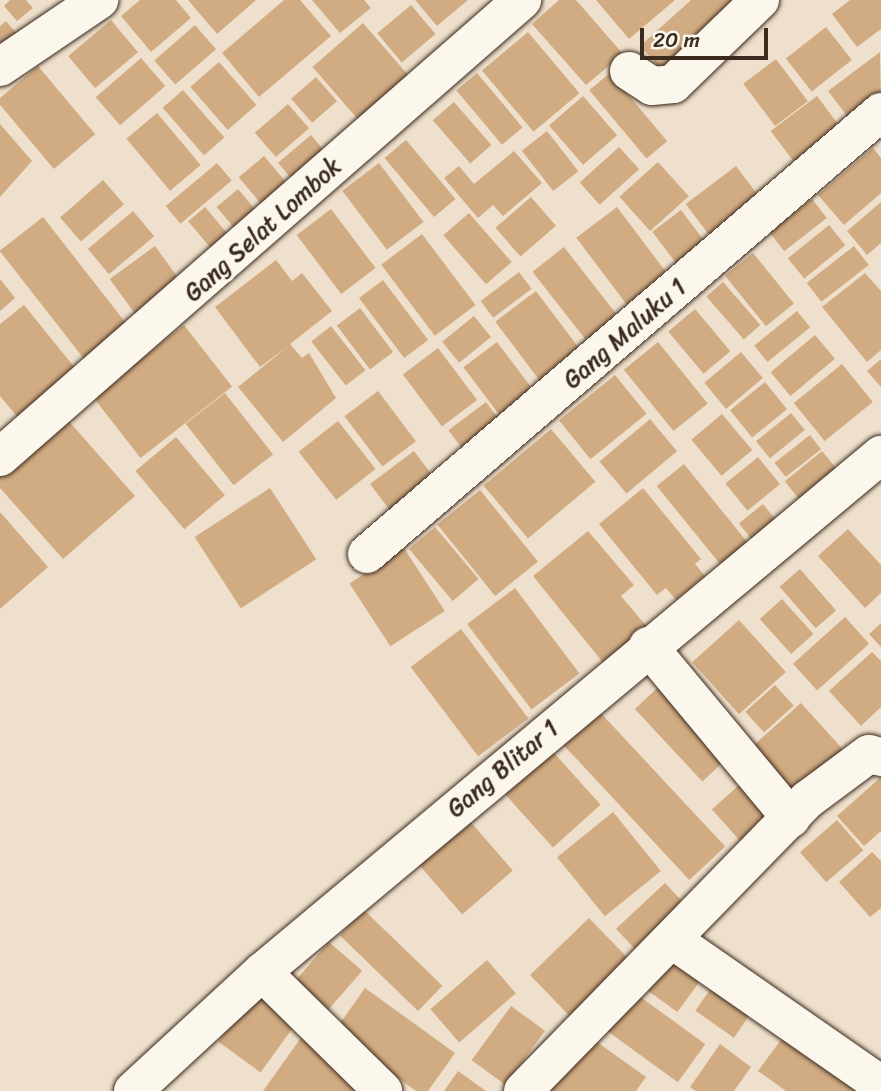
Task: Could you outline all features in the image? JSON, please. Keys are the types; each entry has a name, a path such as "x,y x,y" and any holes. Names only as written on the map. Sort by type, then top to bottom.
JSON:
{"street":[{"path":"0,67 99,0"},
{"name":"Gang Selat Lombok","path":"0,457 522,0"},
{"path":"629,71 652,86 673,84 760,0"},
{"name":"Gang Maluku 1","path":"367,554 881,112"},
{"name":"Gang Blitar 1","path":"133,1091 262,972 648,646 881,455"},
{"path":"648,646 791,818"},
{"path":"523,1091 674,941 791,818 850,766 869,754 881,757"},
{"path":"674,941 881,1085"},
{"path":"262,972 383,1091"}],"building":[{"path":"10,0 26,0 33,8 17,21 4,6"},
{"path":"140,0 176,0 191,18 151,52 121,16"},
{"path":"188,0 256,0 217,34"},
{"path":"284,0 300,0 331,36 259,97 222,53"},
{"path":"312,0 364,0 371,8 340,33"},
{"path":"415,0 468,0 437,26"},
{"path":"559,0 576,0 623,54 586,85 532,24"},
{"path":"596,0 675,0 629,39"},
{"path":"691,0 757,0 669,78 640,46"},
{"path":"850,0 881,0 881,29 857,47 832,14"},
{"path":"411,5 435,34 402,62 377,33"},
{"path":"111,20 138,52 95,88 68,56"},
{"path":"6,21 24,42 0,53 0,26"},
{"path":"363,23 417,85 366,129 312,67"},
{"path":"195,25 216,49 175,85 154,60"},
{"path":"826,27 852,60 812,91 786,58"},
{"path":"528,32 579,93 533,132 482,71"},
{"path":"880,52 881,104 854,125 828,91"},
{"path":"141,58 165,86 120,125 96,97"},
{"path":"776,59 808,101 775,126 743,84"},
{"path":"219,62 256,105 228,130 190,87"},
{"path":"38,66 95,134 54,169 0,105 0,98"},
{"path":"477,73 523,127 502,145 456,90"},
{"path":"610,73 667,141 647,159 589,90"},
{"path":"316,77 337,101 312,123 291,99"},
{"path":"183,90 224,138 204,155 163,108"},
{"path":"583,96 617,135 583,165 549,126"},
{"path":"817,96 846,135 800,170 771,131"},
{"path":"454,102 491,145 470,163 433,120"},
{"path":"288,104 309,128 276,157 255,133"},
{"path":"157,113 201,165 170,191 126,139"},
{"path":"0,124 32,161 0,197"},
{"path":"547,131 578,171 553,191 522,151"},
{"path":"311,135 335,164 302,192 278,163"},
{"path":"406,140 455,199 434,217 385,158"},
{"path":"619,147 639,169 600,205 580,182"},
{"path":"873,148 881,158 881,193 844,225 818,195"},
{"path":"514,151 542,183 503,216 493,205 478,218 444,178 459,166 474,184"},
{"path":"264,156 298,197 273,218 239,177"},
{"path":"658,162 689,196 650,231 619,197"},
{"path":"217,163 232,181 180,224 166,206"},
{"path":"379,163 424,222 387,250 342,191"},
{"path":"736,166 766,206 716,244 686,204"},
{"path":"103,180 124,204 81,242 60,217"},
{"path":"238,189 267,223 245,241 217,207"},
{"path":"531,197 556,226 520,257 496,228"},
{"path":"812,199 827,218 784,251 769,232"},
{"path":"881,202 881,243 867,255 847,231"},
{"path":"205,207 239,248 222,262 188,221"},
{"path":"617,207 677,286 636,317 576,238"},
{"path":"331,209 376,268 341,294 297,235"},
{"path":"681,210 714,254 685,276 652,232"},
{"path":"133,211 154,236 109,274 88,249"},
{"path":"469,213 512,262 486,284 443,235"},
{"path":"43,217 129,327 86,361 0,251"},
{"path":"829,225 845,245 804,279 788,258"},
{"path":"422,234 476,305 435,336 381,265"},
{"path":"155,246 184,286 138,319 110,279"},
{"path":"854,246 869,265 821,302 807,283"},
{"path":"564,247 627,328 596,353 532,272"},
{"path":"753,253 794,304 766,326 725,276"},
{"path":"276,260 292,281 302,273 332,311 290,344 302,358 309,353 336,398 283,442 238,387 287,347 260,367 215,307"},
{"path":"519,272 532,289 493,318 481,301"},
{"path":"865,273 881,291 881,350 867,362 822,307"},
{"path":"0,279 15,298 0,311"},
{"path":"383,280 428,340 404,358 359,298"},
{"path":"723,282 760,325 744,339 706,296"},
{"path":"536,291 588,360 547,390 495,322"},
{"path":"24,305 79,373 20,420 0,396 0,324"},
{"path":"360,308 393,352 370,369 337,325"},
{"path":"695,309 730,351 704,374 668,331"},
{"path":"797,311 810,327 767,362 754,346"},
{"path":"474,316 491,337 459,363 442,342"},
{"path":"184,325 232,386 141,458 93,396"},
{"path":"331,326 365,370 346,386 311,341"},
{"path":"815,335 835,359 790,396 771,372"},
{"path":"497,342 541,400 507,426 463,367"},
{"path":"658,342 708,403 674,431 624,370"},
{"path":"438,348 477,400 442,426 403,374"},
{"path":"741,352 763,378 726,409 704,383"},
{"path":"881,359 881,387 867,371"},
{"path":"842,364 873,402 825,441 794,403"},
{"path":"615,375 646,414 591,459 559,420"},
{"path":"765,382 787,409 752,438 730,410"},
{"path":"378,391 416,441 382,467 344,416"},
{"path":"225,393 273,454 234,485 186,424"},
{"path":"486,402 502,423 464,451 448,430"},
{"path":"791,413 805,430 770,458 756,441"},
{"path":"722,414 752,450 722,476 691,440"},
{"path":"66,418 135,496 63,559 0,488 0,475"},
{"path":"650,419 677,451 626,494 599,461"},
{"path":"338,421 376,469 336,500 299,452"},
{"path":"551,429 595,482 528,538 484,486"},
{"path":"810,435 821,449 786,477 775,463"},
{"path":"176,437 225,495 184,529 135,471"},
{"path":"414,451 441,487 397,520 370,484"},
{"path":"822,451 845,479 807,509 785,481"},
{"path":"758,457 780,484 747,511 725,483"},
{"path":"684,464 754,551 727,573 657,486"},
{"path":"270,488 316,559 241,608 195,537"},
{"path":"643,488 701,559 695,564 705,576 676,600 666,588 657,595 599,524"},
{"path":"480,490 538,561 495,596 437,525"},
{"path":"763,504 784,530 760,549 739,524"},
{"path":"0,512 48,567 0,609"},
{"path":"435,527 479,579 453,601 409,549"},
{"path":"848,529 881,565 881,593 865,608 818,556"},
{"path":"588,531 634,585 621,596 653,634 609,670 533,576"},
{"path":"404,548 445,611 390,646 349,583"},
{"path":"800,569 836,611 816,628 780,587"},
{"path":"515,588 579,673 531,710 467,624"},
{"path":"782,599 813,634 791,654 760,619"},
{"path":"845,617 869,644 817,691 793,664"},
{"path":"739,620 786,672 739,714 692,662"},
{"path":"881,623 881,647 869,634"},
{"path":"461,629 528,718 478,756 411,667"},
{"path":"872,652 881,661 881,707 861,726 829,691"},
{"path":"667,679 735,751 702,781 635,709"},
{"path":"775,685 794,706 764,733 745,712"},
{"path":"801,703 847,754 811,787 803,778 784,795 746,752"},
{"path":"597,709 725,846 689,880 561,742"},
{"path":"545,743 601,805 553,848 497,786"},
{"path":"749,776 788,819 751,853 712,809"},
{"path":"881,777 881,831 864,846 837,816"},
{"path":"461,811 513,871 462,915 410,855"},
{"path":"613,812 661,871 605,916 557,857"},
{"path":"837,820 863,850 826,882 800,852"},
{"path":"872,852 881,861 881,908 870,917 839,882"},
{"path":"665,883 689,909 640,954 616,929"},
{"path":"364,910 442,986 418,1011 340,935"},
{"path":"589,918 633,964 574,1021 530,975"},
{"path":"329,942 362,971 327,1011 294,982"},
{"path":"487,960 516,993 459,1042 430,1009"},
{"path":"670,961 699,982 677,1012 648,991"},
{"path":"259,986 301,1017 261,1072 218,1042"},
{"path":"712,987 751,1014 734,1038 695,1011"},
{"path":"365,988 455,1053 428,1091 416,1091 334,1032"},
{"path":"635,993 705,1044 678,1082 607,1031"},
{"path":"511,1006 545,1031 506,1085 472,1060"},
{"path":"786,1033 866,1091 786,1091 758,1071"},
{"path":"303,1035 381,1091 263,1091"},
{"path":"587,1035 646,1077 636,1091 547,1091"},
{"path":"720,1044 751,1067 734,1091 696,1091 690,1087"},
{"path":"458,1071 486,1091 444,1091"}]}
